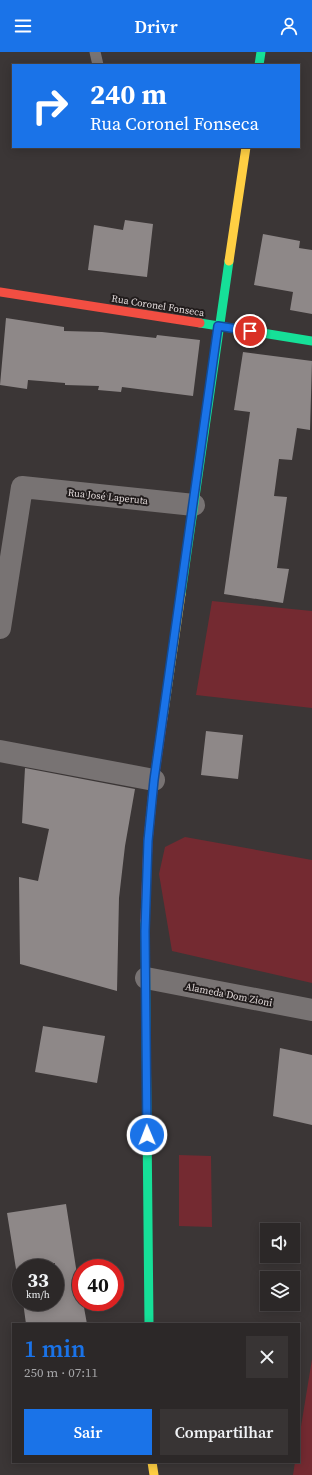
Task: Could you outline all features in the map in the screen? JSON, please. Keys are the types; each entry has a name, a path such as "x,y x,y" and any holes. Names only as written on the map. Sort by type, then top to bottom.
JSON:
{"street":[{"path":"259,64 261,52"},
{"path":"148,1323 146,978 148,841 154,780 194,505 218,326 246,148"},
{"name":"Rua Coronel Fonseca","path":"0,292 312,340"},
{"name":"Rua José Laperuta","path":"0,628 22,487 194,505"},
{"path":"0,751 154,780"},
{"name":"Alameda Dom Zioni","path":"146,978 312,1010"},
{"path":"152,1463 154,1475"}],"lane":[{"path":"95,52 98,64"}],"shaded area":[{"path":"212,601 312,611 312,708 196,695"},
{"path":"185,837 312,860 312,983 172,951 159,874 165,847"},
{"path":"179,1155 211,1156 212,1227 179,1226"},
{"path":"312,1359 312,1475 293,1475 295,1463 300,1463 300,1433"}],"building":[{"path":"125,220 153,224 147,277 88,270 94,225 123,230"},
{"path":"263,234 300,241 299,248 312,250 312,314 290,310 293,292 254,285"},
{"path":"6,318 64,327 64,331 102,332 156,338 157,335 200,340 193,396 122,387 121,392 98,390 99,386 65,385 65,383 28,380 27,389 0,385"},
{"path":"243,352 312,361 310,430 297,428 292,460 279,459 274,496 287,497 277,568 289,569 283,603 224,594 250,412 234,410"},
{"path":"206,731 243,735 238,779 201,775"},
{"path":"25,768 135,789 125,846 119,898 117,991 20,964 19,877 38,881 49,829 22,823"},
{"path":"43,1026 105,1036 97,1083 35,1072"},
{"path":"280,1048 312,1055 312,1125 273,1116"},
{"path":"66,1204 75,1259 72,1259 72,1311 85,1311 87,1323 26,1323 24,1311 64,1311 64,1259 14,1259 7,1213"}],"traffic: fast":[{"path":"259,64 261,52"},
{"path":"181,594 229,261"},
{"path":"200,323 312,341"},
{"path":"145,921 149,1323"}],"traffic: slow":[{"path":"229,261 246,148"},
{"path":"163,718 181,594"},
{"path":"152,1463 154,1475"}],"traffic: jam":[{"path":"0,292 200,323"},
{"path":"145,921 148,841 154,780 163,718"}],"route":[{"path":"147,1135 145,931 148,841 154,780 194,505 218,326 250,331"}]}
